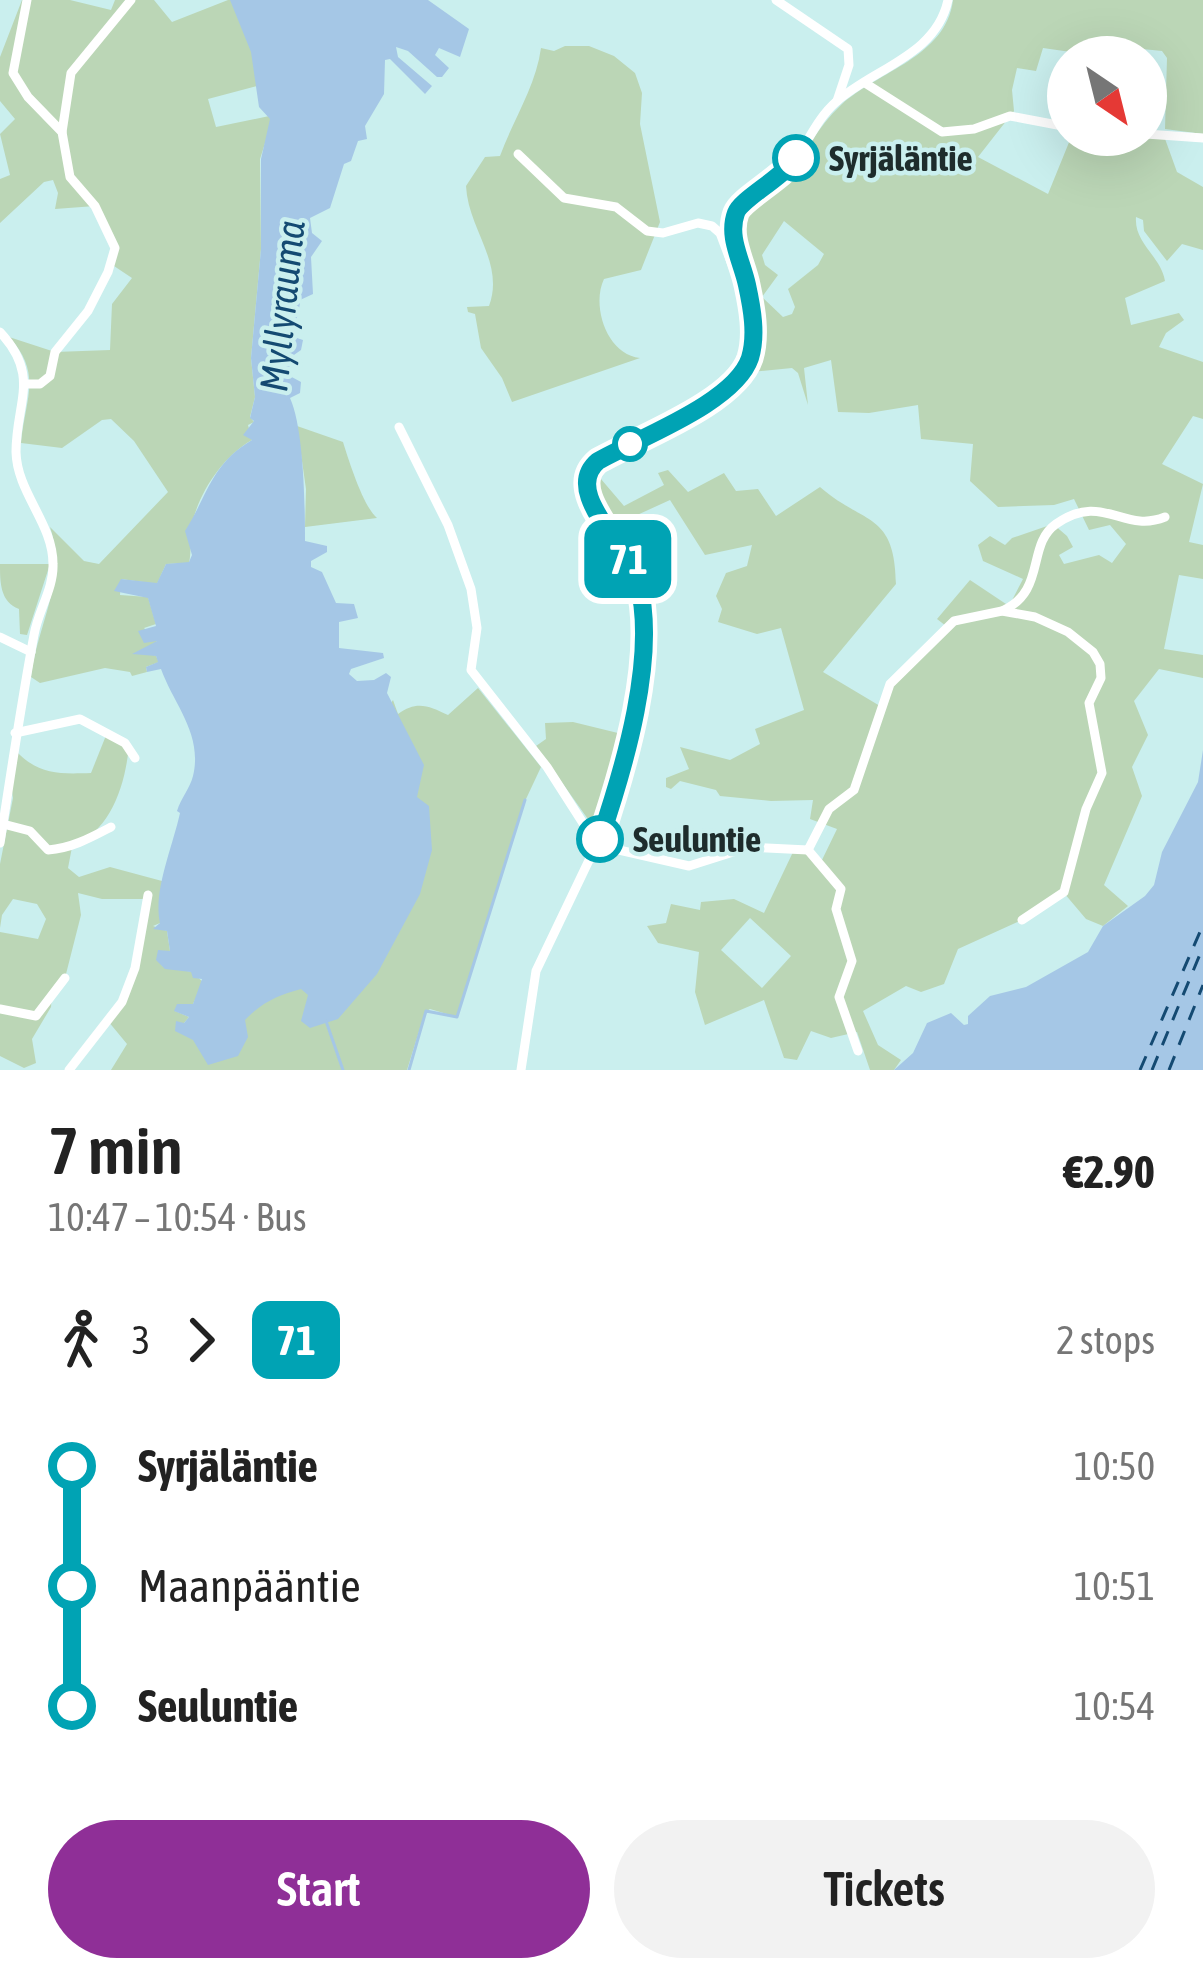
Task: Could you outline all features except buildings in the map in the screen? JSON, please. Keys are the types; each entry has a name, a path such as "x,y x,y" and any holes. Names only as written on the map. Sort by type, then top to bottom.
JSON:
{"street":[{"path":"27,0 13,74 62,132"},
{"path":"26,384 50,376 61,342 88,311 115,248 95,206 70,178 62,132 71,73 131,0"},
{"path":"521,1070 536,971 597,845 636,699 644,618 635,574 589,500 585,479 598,461 739,379 753,340 734,240 736,210 779,178 798,154 837,100 849,64 848,49 776,0"},
{"path":"837,100 923,44 938,27 948,0"},
{"path":"865,83 943,132 963,131 1010,116 1047,123"},
{"path":"1167,135 1203,138"},
{"path":"518,154 564,198 616,207 646,231 698,223 712,226 720,233 732,268 744,274"},
{"path":"0,332 14,347 26,384 18,464 50,540 53,564 15,734 0,843"},
{"path":"399,427 441,509 470,589 477,628 471,670 547,766 597,845 689,866 749,847 808,850 841,889 836,908 852,961 838,997 858,1051"},
{"path":"808,850 830,809 854,790 890,684 954,621 1014,604 1031,585 1044,540 1054,526 1098,510 1141,524 1165,517"},
{"path":"1002,610 1035,617 1068,632 1094,652 1102,672 1089,703 1102,773 1086,809 1066,886 1056,900 1022,920"},
{"path":"0,637 31,652"},
{"path":"15,734 80,719 125,743 135,758"},
{"path":"3,824 30,831 53,850 111,826"},
{"path":"69,1070 122,1002 135,968 148,896"},
{"path":"0,1009 36,1016 64,978"}],"green space":[{"path":"22,0 70,0 111,10 115,0 154,0 172,22 238,0 263,28 259,93 257,86 208,99 216,127 274,115 260,159 261,249 251,358 255,397 250,417 254,422 248,425 252,440 231,456 206,488 192,524 189,563 166,564 157,584 121,579 120,595 148,597 156,624 144,628 157,641 146,652 159,662 132,676 105,668 40,683 31,677 53,584 55,546 50,527 84,561 99,564 168,492 134,441 111,419 102,420 62,448 21,443 29,375 9,337 55,352 110,350 112,304 132,278 111,264 114,248 95,206 55,209 58,193 53,180 44,182 0,223 0,179 10,175 0,134 15,119 0,101 0,57"},
{"path":"953,0 1203,0 1203,134 1167,129 1167,36 1047,36 1047,49 1043,48 1036,71 1017,68 1014,111 978,157 1048,194 1063,156 1167,156 1167,144 1177,172 1203,187 1203,250 1182,244 1167,261 1144,231 1143,220 1136,217 1139,235 1165,281 1125,298 1131,325 1179,313 1184,320 1166,333 1159,347 1203,362 1203,419 1193,416 1162,464 1203,484 1189,542 1203,545 1203,579 1179,575 1164,649 1203,655 1203,678 1159,669 1134,701 1148,735 1132,767 1142,796 1104,885 1128,906 1103,926 1086,919 1064,893 1024,919 958,949 944,984 921,992 906,986 863,1011 878,1045 901,1060 894,1070 870,1070 857,1032 831,1038 811,1031 797,1060 784,1058 764,1000 705,1025 695,992 699,952 658,943 647,926 666,923 671,904 700,910 701,902 734,899 764,913 793,852 804,850 821,862 837,829 810,819 813,800 720,796 716,790 680,781 671,789 666,787 666,778 689,769 680,747 730,760 760,744 755,729 804,710 781,628 757,634 718,622 722,609 716,596 726,573 747,566 752,545 705,555 670,500 613,526 590,485 595,472 624,506 664,485 658,473 668,470 688,492 724,473 736,491 758,489 776,516 820,487 874,522 890,543 896,584 823,672 880,706 885,694 946,626 937,619 970,580 1009,606 1023,579 983,561 978,545 990,536 1005,545 1012,538 1053,524 1073,547 1059,555 1064,564 1099,555 1112,563 1126,544 1110,525 1089,530 1074,499 1054,505 998,507 970,481 973,444 921,439 918,405 869,413 838,412 831,360 804,368 808,405 792,368 751,372 758,332 740,251 740,211 784,179 841,105 938,36","holes":["784,221 824,254 818,265 788,289 795,307 792,314 783,317 762,297 778,275 765,265 762,255","750,918 791,956 762,988 721,950"]},
{"path":"589,46 614,56 635,73 642,93 640,124 660,222 641,270 604,279 600,290 601,315 611,339 628,355 640,358 512,402 481,348 475,314 468,312 467,307 489,306 493,290 489,260 466,186 485,157 500,156 541,48 554,51"},
{"path":"297,426 343,442 362,494 377,518 305,527 306,489"},
{"path":"0,564 50,564 27,635 20,634 19,609 2,591"},
{"path":"478,688 541,767 526,799 457,1017 430,1009 425,1012 407,1070 111,1070 127,1044 108,1021 128,984 145,899 102,899 78,893 81,915 66,974 32,1039 36,1063 24,1068 0,1056 0,932 38,939 46,919 37,904 13,899 0,928 0,864 13,798 16,751 50,771 91,773 107,733 129,746 114,805 97,830 72,847 68,868 79,877 110,867 162,881 160,923 153,926 167,931 170,951 162,966 192,972 203,982 193,1004 175,1011 189,1017 184,1034 393,700 398,714 423,706 448,715"},
{"path":"573,722 622,734 595,829 536,746 546,739 545,723"}],"water":[{"name":"Myllyrauma","path":"230,0 428,0 469,29 460,57 439,48 435,55 449,68 442,77 396,47 398,57 432,86 425,94 390,59 385,60 384,94 365,126 367,139 358,141 351,161 344,164 330,208 310,218 312,233 322,241 311,257 313,294 300,300 294,337 303,340 301,350 291,357 288,375 301,382 300,393 290,398 301,447 305,541 327,546 327,552 311,561 311,567 322,572 336,603 354,604 358,618 339,622 339,648 383,653 384,658 351,669 349,674 357,681 386,673 391,677 387,693 424,765 417,797 429,806 432,850 420,894 377,974 338,1019 310,1028 301,1021 308,995 301,989 285,994 245,1020 248,1037 238,1056 208,1065 193,1040 175,1031 176,1021 184,1023 189,1017 174,1011 177,1004 193,1004 202,979 193,978 191,972 165,969 156,960 158,950 170,951 167,931 153,929 160,923 161,884 177,811 193,776 194,747 161,669 147,672 146,667 158,662 156,656 132,654 157,641 144,643 138,631 156,626 148,598 114,591 121,579 157,583 166,564 189,562 192,555 185,531 227,459 252,440 243,435 254,421 250,418 255,397 251,358 261,249 261,159 270,119 259,107 251,52"},
{"path":"1203,750 1203,1070 894,1070 913,1053 927,1023 951,1013 968,1024 968,1016 990,996 1026,987 1088,952 1103,926 1145,896 1198,782"}],"waterway":[{"path":"409,1070 426,1011 457,1017 525,800"},
{"path":"326,1021 343,1070"}],"ferry route":[{"path":"1140,1070 1203,925"},
{"path":"1152,1070 1203,947"},
{"path":"1169,1070 1203,985"}],"bus line":[{"name":"71","path":"600,839 636,699 644,618 635,574 589,500 586,476 598,461 722,392 743,372 753,328 746,278 734,240 736,210 774,182 796,158"}],"place":[{"name":"Syrjäläntie","path":"796,158"},
{"name":"Seuluntie","path":"600,839"}]}
